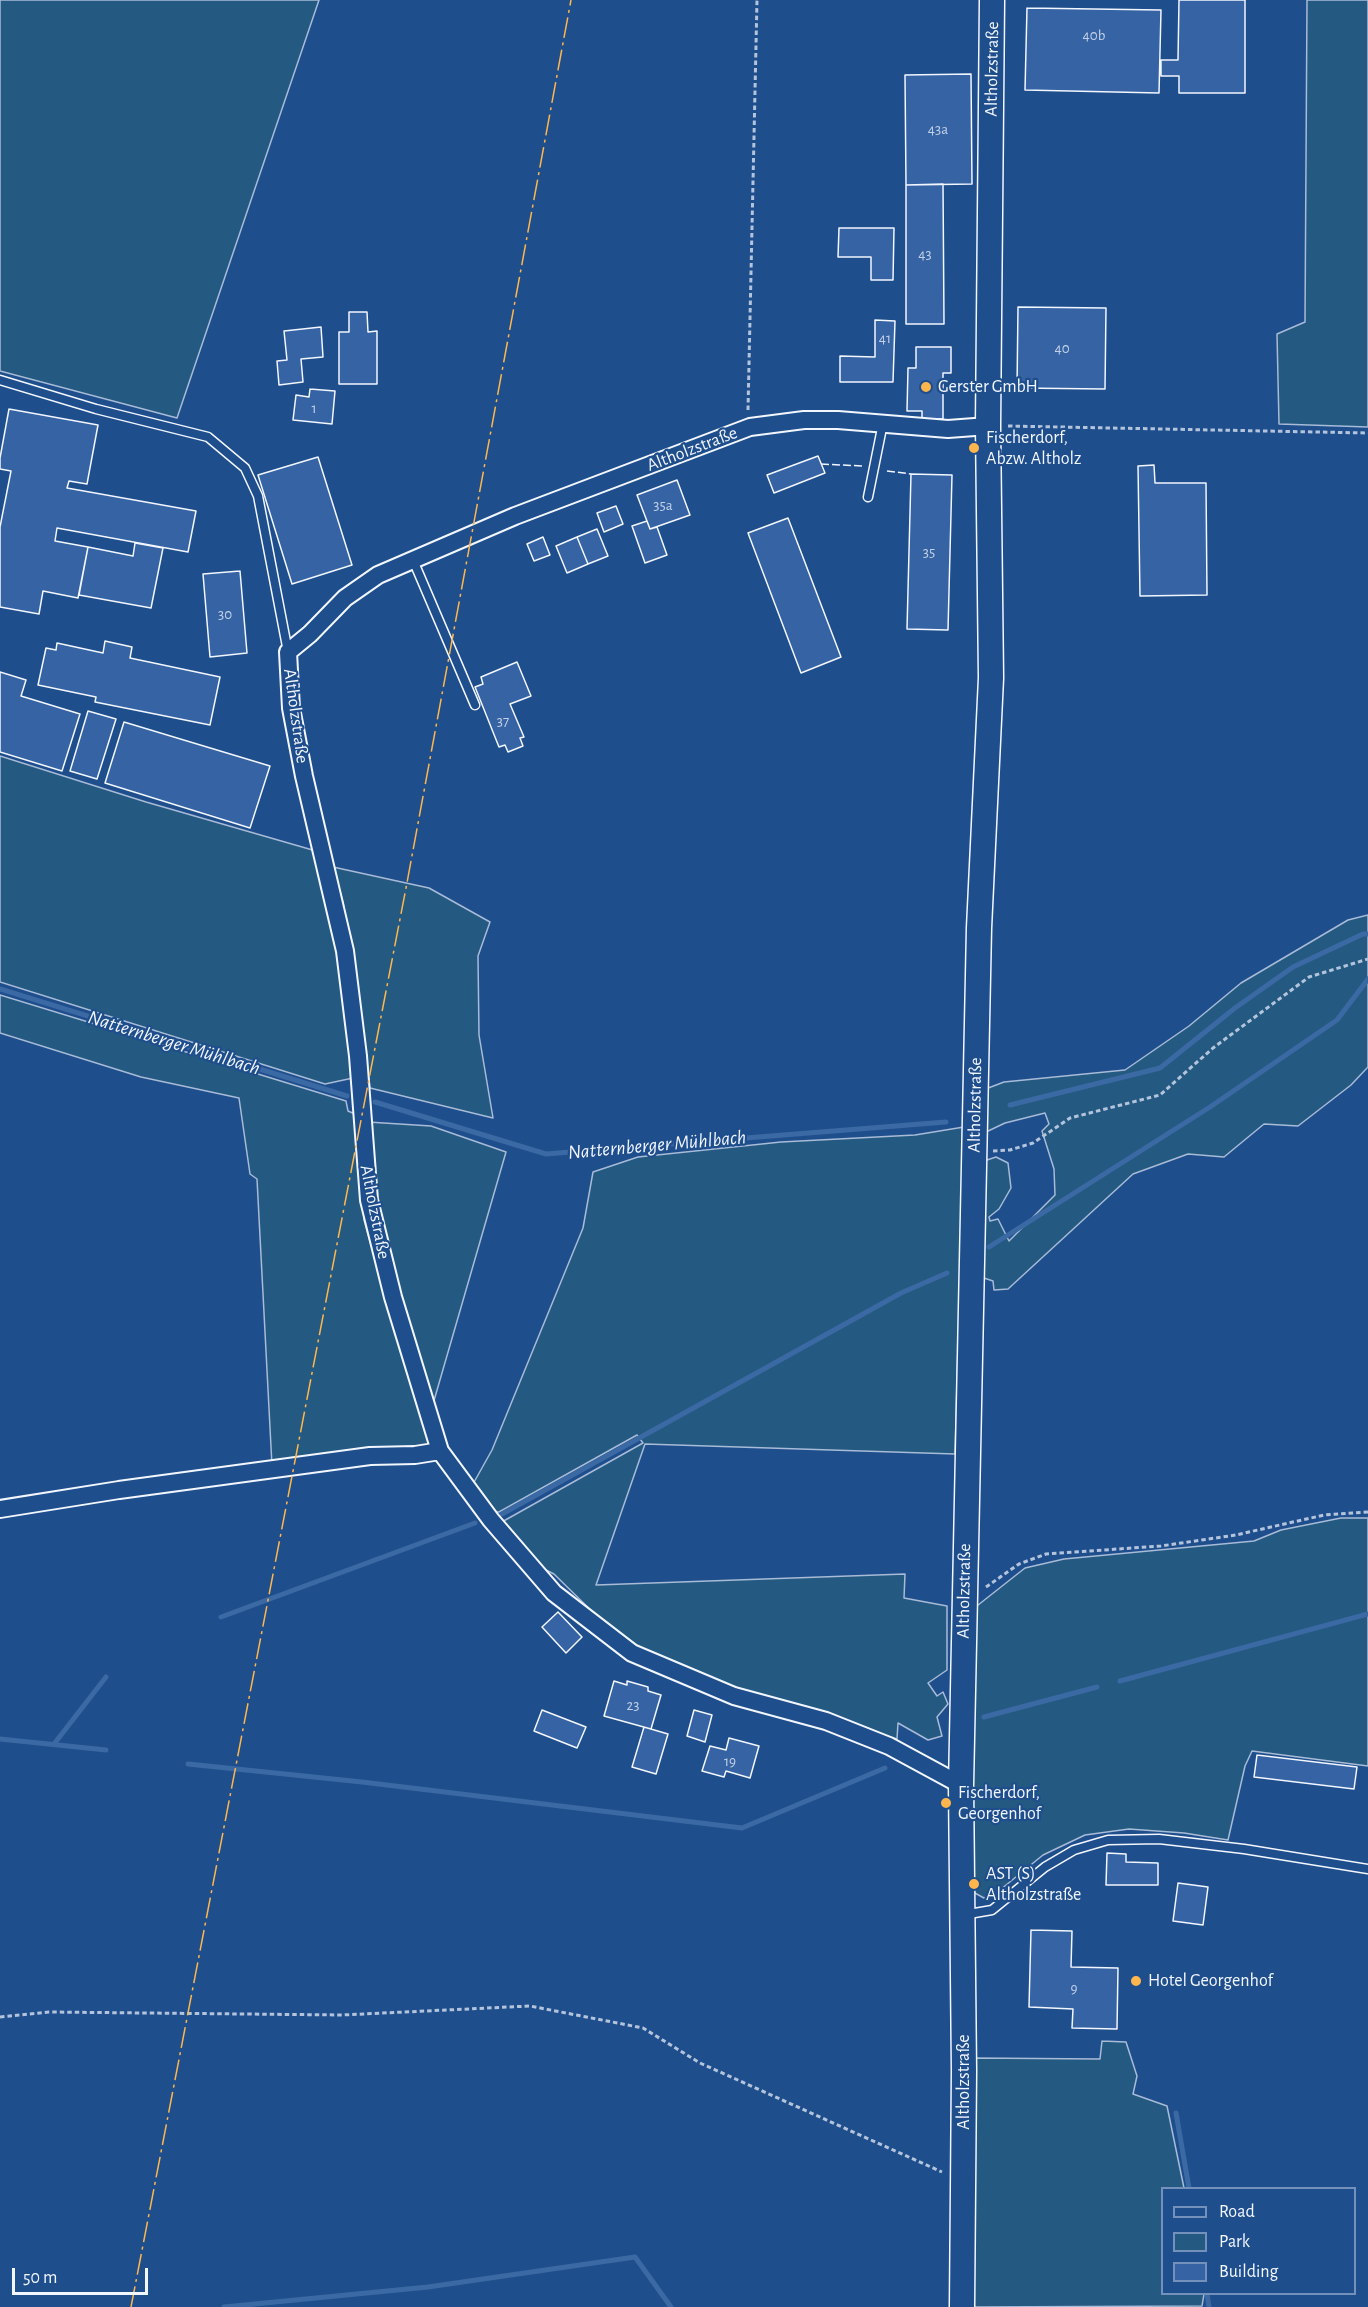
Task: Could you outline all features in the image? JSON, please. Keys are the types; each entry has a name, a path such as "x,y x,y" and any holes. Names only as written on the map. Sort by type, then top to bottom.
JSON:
{"street":[{"name":"Altholzstraße","path":"962,2307 961,1785 964,1604 979,928 991,678 988,426 992,0"},
{"name":"Altholzstraße","path":"961,1785 889,1746 826,1721 734,1696 632,1653 554,1593 491,1520 440,1451 393,1297 369,1200 358,1056 345,951 304,776 291,708 288,652 345,598 378,575 515,516 750,427 804,420 842,420 948,429 988,426"},
{"path":"0,1509 119,1490 370,1456 415,1455 440,1451"}],"lane":[{"path":"0,380 96,409 208,437 245,468 258,496 288,652"},
{"path":"868,497 883,423"},
{"path":"413,560 475,705"},
{"path":"963,1915 992,1910 1045,1867 1074,1850 1108,1840 1159,1839 1244,1848 1368,1869"}],"path":[{"path":"750,427 747,402 757,0"},
{"path":"988,426 1368,433"},
{"path":"974,1152 1010,1150 1033,1143 1070,1119 1160,1095 1213,1048 1309,977 1368,959"},
{"path":"964,1604 1018,1564 1046,1554 1161,1546 1236,1534 1324,1515 1368,1512"},
{"path":"0,2017 50,2012 342,2015 530,2006 643,2028 700,2063 963,2181"}],"green space":[{"path":"0,0 319,0 177,418 0,371"},
{"path":"1307,0 1368,0 1368,427 1279,424 1277,334 1305,322"},
{"path":"0,756 146,802 316,851 337,943 353,1078 325,1084 0,982"},
{"path":"333,867 429,888 490,922 478,956 479,1035 493,1118 370,1088 358,990 343,902"},
{"path":"1368,915 1368,1067 1351,1085 1298,1126 1264,1124 1224,1157 1188,1154 1133,1174 1008,1289 994,1290 993,1281 978,1276 981,1162 996,1157 1008,1163 1011,1188 999,1209 989,1217 990,1221 998,1219 1009,1241 1055,1195 1054,1169 1042,1131 1049,1124 1045,1113 1005,1123 986,1132 983,1090 1004,1082 1125,1070 1189,1026 1241,983 1348,920"},
{"path":"0,995 346,1101 348,1111 355,1114 364,1220 403,1359 433,1439 426,1450 272,1466 257,1179 250,1174 239,1098 141,1077 0,1033"},
{"path":"368,1122 431,1126 506,1152 433,1404 406,1323 377,1209"},
{"path":"964,1127 955,1454 645,1444 596,1585 905,1574 904,1598 947,1606 947,1670 928,1683 937,1696 943,1692 948,1704 937,1717 942,1736 928,1740 898,1723 897,1739 772,1701 703,1676 647,1651 613,1632 554,1574 534,1564 500,1523 643,1443 637,1435 499,1512 492,1512 473,1484 492,1450 583,1228 593,1172 638,1157 781,1142 915,1135"},
{"path":"1341,1518 1368,1518 1368,1766 1252,1751 1245,1766 1228,1840 1184,1833 1129,1829 1085,1835 1043,1855 995,1894 984,1898 973,1892 973,1609 1025,1568 1064,1559 1254,1541 1281,1530"},
{"path":"1102,2041 1126,2042 1137,2076 1133,2094 1167,2106 1184,2187 1161,2187 1161,2295 1204,2295 1202,2306 973,2307 973,2058 1100,2059"}],"building":[{"path":"1179,0 1245,0 1245,93 1179,93 1179,76 1161,76 1161,60 1178,60"},
{"path":"1027,8 1161,10 1159,93 1025,90"},
{"path":"971,74 972,184 906,185 905,75"},
{"path":"943,184 944,324 906,324 906,185"},
{"path":"839,228 894,228 893,280 871,280 871,257 838,257"},
{"path":"1018,307 1106,308 1105,389 1017,388"},
{"path":"349,312 367,312 368,332 377,331 377,384 339,384 339,332 349,332"},
{"path":"875,320 895,321 893,382 840,382 840,356 875,357"},
{"path":"321,327 323,357 301,359 303,382 279,385 277,361 287,360 284,331"},
{"path":"916,347 951,347 951,373 943,373 943,419 922,419 922,411 907,411 908,368 916,368"},
{"path":"310,389 335,391 332,424 293,420 296,395 309,397"},
{"path":"9,409 98,425 87,484 69,481 67,488 196,511 188,552 57,528 55,541 88,547 78,598 43,591 39,614 0,607 0,527 11,471 0,469 0,458"},
{"path":"818,456 825,473 774,493 767,475"},
{"path":"318,457 352,565 292,584 258,475"},
{"path":"1154,465 1155,483 1206,483 1207,595 1140,596 1138,466"},
{"path":"911,474 952,475 948,630 907,629"},
{"path":"677,480 690,515 650,529 637,495"},
{"path":"616,506 623,524 604,532 597,513"},
{"path":"788,518 841,657 801,673 748,533"},
{"path":"647,521 650,529 657,527 667,555 645,563 632,526"},
{"path":"597,529 608,556 588,564 577,537"},
{"path":"543,537 550,555 534,561 527,544"},
{"path":"577,537 588,564 567,573 556,546"},
{"path":"135,543 163,548 151,608 79,595 88,547 133,556"},
{"path":"240,571 247,653 210,657 203,574"},
{"path":"105,641 132,647 130,658 220,677 210,725 95,702 96,697 38,685 46,648 56,650 57,643 103,653"},
{"path":"517,662 531,696 510,704 524,737 520,738 523,746 508,752 505,745 499,747 475,687 483,684 481,677"},
{"path":"0,672 26,680 21,696 80,714 62,771 0,752"},
{"path":"88,711 116,719 97,779 70,771"},
{"path":"124,722 270,766 250,828 105,783"},
{"path":"558,1612 582,1637 566,1653 542,1627"},
{"path":"614,1681 627,1685 627,1681 648,1687 648,1691 661,1695 651,1729 604,1716"},
{"path":"542,1710 586,1727 577,1748 534,1731"},
{"path":"694,1710 712,1715 705,1742 687,1736"},
{"path":"644,1727 668,1734 656,1774 632,1767"},
{"path":"729,1738 759,1746 750,1778 726,1771 724,1777 702,1771 710,1746 726,1750"},
{"path":"1257,1755 1357,1767 1354,1789 1254,1777"},
{"path":"1107,1853 1126,1854 1126,1862 1158,1863 1158,1885 1106,1885"},
{"path":"1178,1883 1208,1887 1203,1925 1173,1921"},
{"path":"1031,1930 1072,1931 1071,1967 1118,1968 1117,2029 1072,2028 1073,2009 1029,2007"}],"waterway":[{"name":"Natternberger Mühlbach","path":"1010,1105 1160,1068 1235,1008 1293,967 1363,934 1368,934"},
{"path":"989,1247 1210,1107 1337,1020 1368,979"},
{"name":"Natternberger Mühlbach","path":"0,989 347,1096"},
{"name":"Natternberger Mühlbach","path":"375,1102 546,1154 946,1122"},
{"path":"502,1514 901,1293 947,1273"},
{"path":"221,1617 475,1523"},
{"path":"1120,1681 1368,1614"},
{"path":"54,1744 106,1677"},
{"path":"984,1717 1097,1687"},
{"path":"0,1739 106,1750"},
{"path":"188,1764 362,1782 742,1828 885,1768"},
{"path":"1176,2113 1189,2187"},
{"path":"224,2307 428,2287 635,2257 671,2307"},
{"path":"1207,2295 1209,2307"}],"fence":[{"path":"821,464 862,466"},
{"path":"887,471 911,474"}],"power":[{"path":"131,2307 406,888 571,0"}],"place":[{"name":"Gerster GmbH","path":"926,387"},
{"name":"Fischerdorf, Abzw. Altholz","path":"974,448"},
{"name":"Fischerdorf, Georgenhof","path":"946,1803"},
{"name":"AST (S) Altholzstraße","path":"974,1884"},
{"name":"Hotel Georgenhof","path":"1136,1981"}]}
